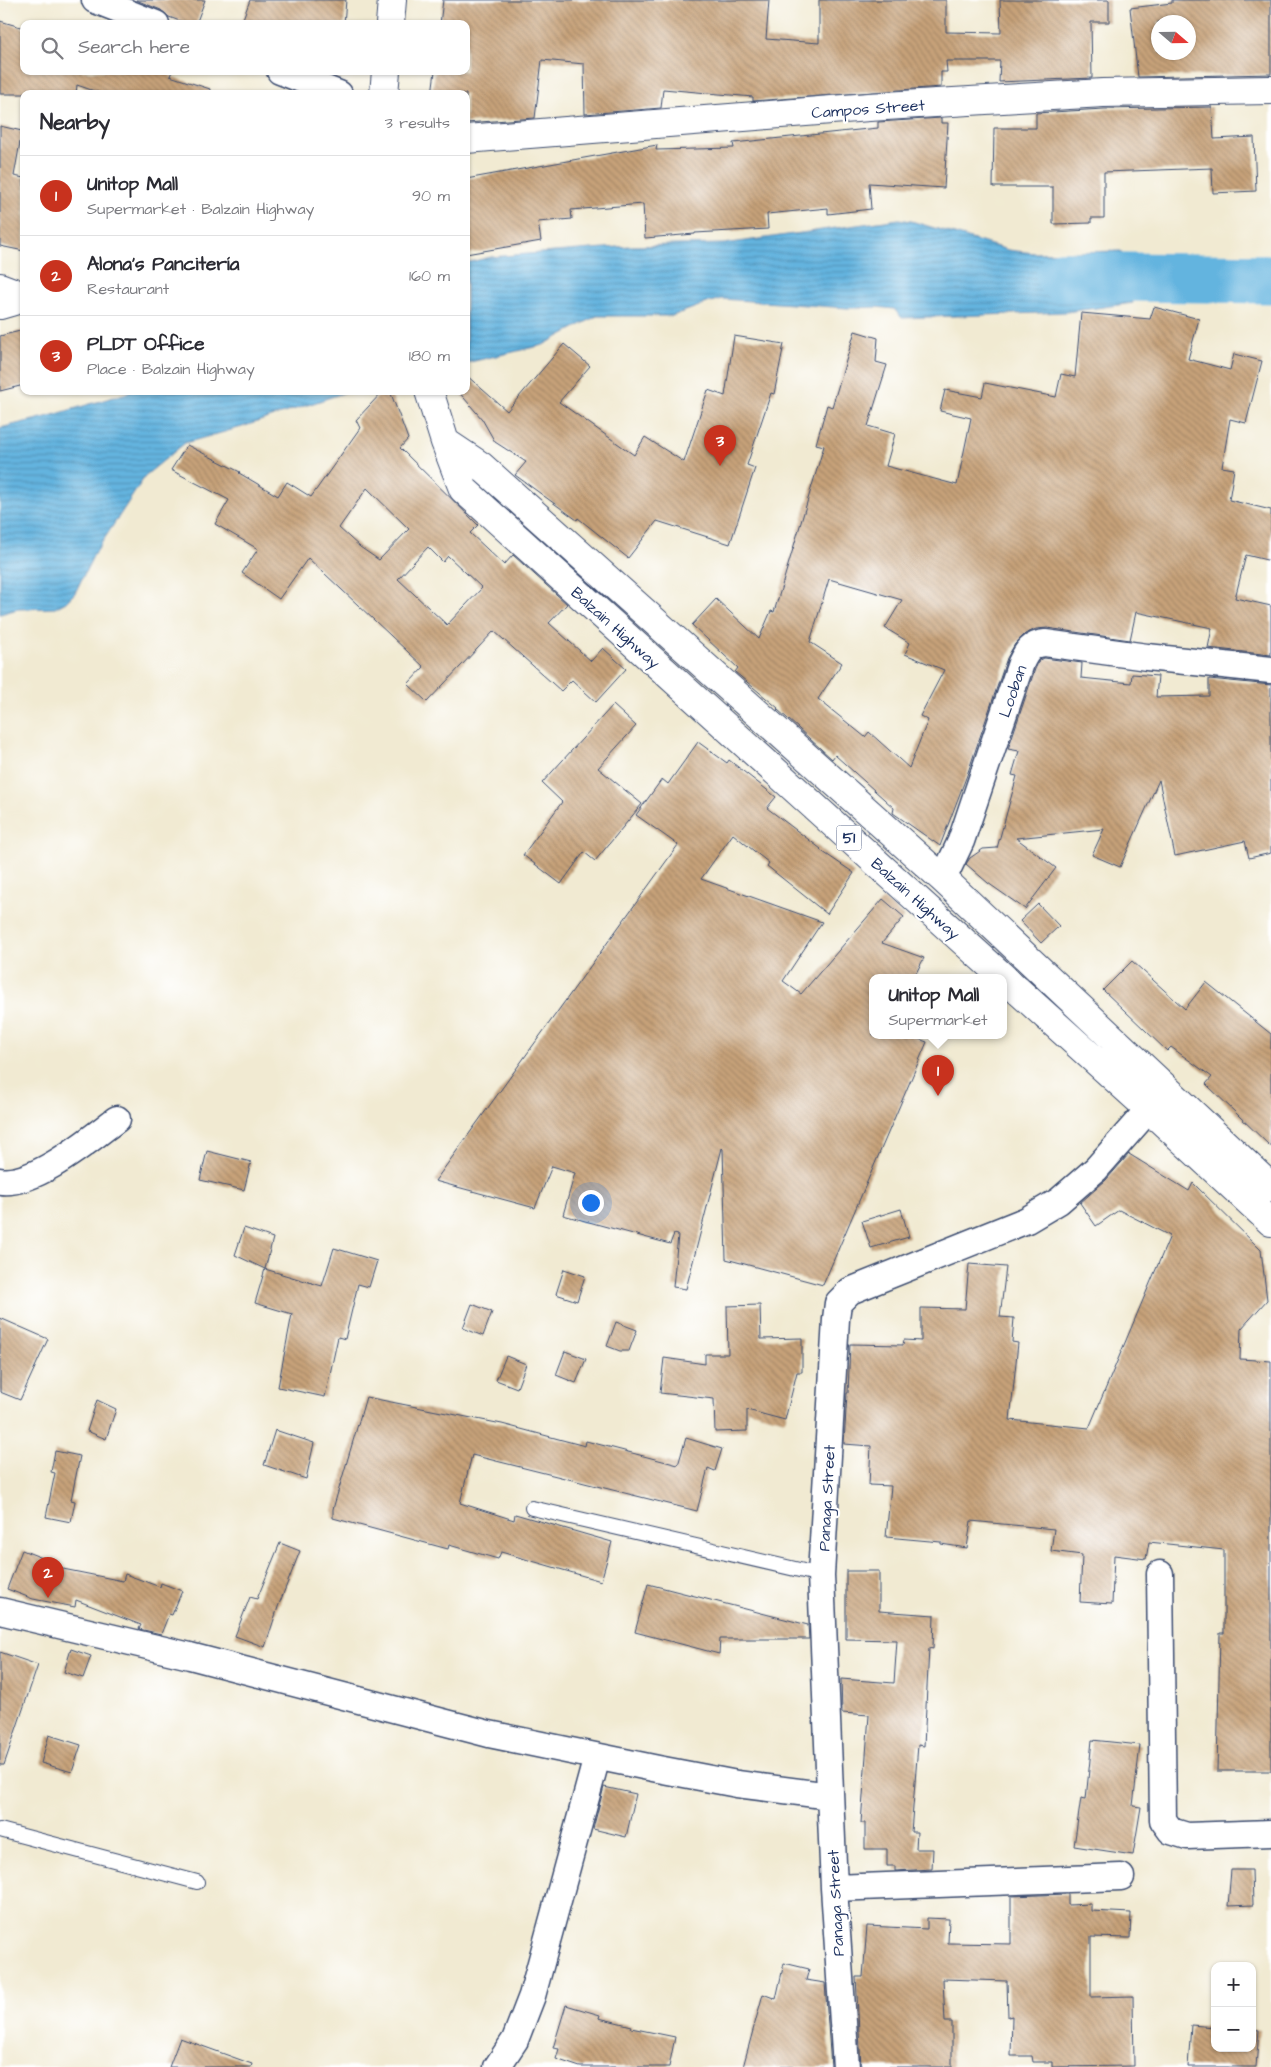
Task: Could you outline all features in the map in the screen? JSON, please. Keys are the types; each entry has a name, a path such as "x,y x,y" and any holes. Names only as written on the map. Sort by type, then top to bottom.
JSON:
{"main road":[{"path":"390,20 392,0"},
{"path":"384,90 386,75"},
{"name":"Campos Street","path":"470,139 869,107 1103,93 1271,90"},
{"path":"0,287 20,295"},
{"path":"0,305 20,298"},
{"name":"Balzain Highway","path":"430,395 463,489 1000,974"},
{"name":"Balzain Highway","path":"442,431 942,879 1271,1187"},
{"name":"Balzain Highway","path":"1007,980 1149,1108 1271,1222"}],"street":[{"path":"94,0 146,20"},
{"path":"290,75 329,90"},
{"name":"Looban","path":"942,879 961,841 1021,663 1031,647 1037,644 1045,644 1271,670"},
{"name":"Panaga Street","path":"846,2067 834,1888 821,1575 838,1303 850,1291 1027,1220 1059,1201 1096,1169 1149,1108"},
{"path":"0,1182 21,1179 44,1170 117,1119"},
{"path":"1160,1574 1163,1820 1171,1831 1187,1836 1271,1833"},
{"path":"0,1611 190,1656 489,1734 737,1784 830,1796"},
{"path":"497,2067 515,2040 532,1996 597,1757"},
{"path":"834,1888 1121,1877"}],"lane":[{"path":"532,1508 821,1575"},
{"path":"0,1830 197,1882"}],"water":[{"path":"899,219 1008,250 1034,253 1121,251 1133,303 1066,312 902,318 894,309 877,307 848,308 722,299 672,316 597,316 543,345 470,362 470,262 491,257 630,246 724,244"},
{"path":"120,395 337,395 242,427 185,443 146,475 93,556 75,593 66,602 55,608 18,609 0,614 0,428 46,417"}],"building":[{"path":"136,0 205,0 198,20 177,20 169,17 161,10"},
{"path":"250,0 346,0 344,20 242,20"},
{"path":"443,0 769,0 766,39 819,43 819,0 946,0 946,32 1001,33 1000,0 1109,0 1109,22 1091,22 1092,78 999,82 1000,61 946,61 947,72 941,72 941,87 753,101 753,97 663,89 661,108 585,114 584,64 542,60 535,118 470,123 470,90 433,90 434,75 470,75 470,20 440,20"},
{"path":"1172,0 1271,0 1271,74 1138,77 1130,8 1172,3"},
{"path":"0,21 20,27 20,75 170,75 210,89 91,90 77,85 76,90 20,90 20,94 0,94"},
{"path":"1212,107 1214,139 1254,137 1256,191 1213,193 1212,168 1104,172 1104,218 1091,218 1091,223 1053,224 1053,187 993,187 994,128 1036,128 1036,113 1104,109"},
{"path":"941,118 941,123 948,123 944,188 869,183 871,209 828,214 828,208 767,214 768,229 645,238 643,204 571,210 572,219 538,222 541,241 470,253 470,178 657,145 656,150 734,148 733,143 878,128 878,122"},
{"path":"0,126 20,131 20,142 14,176 20,177 20,250 0,246"},
{"path":"1154,307 1199,319 1188,359 1230,370 1234,354 1262,361 1246,423 1230,419 1222,467 1234,469 1229,500 1271,510 1271,561 1246,555 1235,598 1271,606 1271,655 1208,648 1212,628 1136,612 1130,640 1047,628 1036,629 1025,634 1015,644 1007,658 967,775 940,846 893,813 894,808 835,755 832,759 778,708 735,672 738,668 692,625 716,599 759,639 771,611 774,612 824,446 816,444 827,405 832,407 855,331 878,338 876,362 887,365 868,426 895,434 886,466 957,485 971,418 940,411 945,390 982,397 985,383 1056,397 1061,374 1075,377 1081,313 1150,319","holes":["829,579 902,600 885,628 910,643 905,654 944,670 920,716 928,720 909,768 869,732 865,737 818,699 842,663 810,642"]},
{"path":"20,331 20,386 0,391 0,336"},
{"path":"734,336 784,344 774,394 771,393 747,465 755,468 730,544 657,521 628,558 578,518 577,520 515,475 526,462 495,442 482,419 461,395 470,395 470,379 507,411 564,344 590,366 559,402 634,455 645,437 684,462 708,390 725,396"},
{"path":"379,395 392,395 408,439 400,448 478,525 470,533 504,565 513,555 567,604 549,623 591,661 603,648 626,669 596,702 572,680 561,691 494,631 427,702 408,684 424,667 308,558 279,599 242,573 258,549 215,524 229,500 171,470 187,445 240,472 278,496 287,482 311,497 360,428 356,420","holes":["367,488 409,529 379,560 360,547 339,528","428,547 443,562 448,556 482,588 447,625 398,579"]},
{"path":"1044,658 1082,663 1081,678 1131,683 1132,674 1158,676 1156,697 1209,696 1209,679 1271,685 1271,853 1249,858 1245,841 1175,856 1159,780 1120,867 1092,855 1104,829 1016,838 1056,868 1025,909 988,883 966,864 970,858 983,849 997,848 1017,776 1012,775 1019,751 1008,749 1035,669 1039,661"},
{"path":"613,705 636,726 598,768 642,804 595,861 584,852 561,884 523,855 562,802 542,783"},
{"path":"698,742 727,763 729,760 776,797 767,808 820,850 854,873 827,914 767,866 769,863 733,834 701,879 822,922 783,981 801,994 883,899 904,917 882,943 924,958 916,974 869,974 869,1039 919,1039 927,1042 823,1285 726,1259 722,1148 686,1289 673,1287 678,1235 674,1234 670,1244 563,1215 575,1173 552,1166 535,1208 435,1181 678,845 636,815 662,779 668,784"},
{"path":"1038,904 1059,926 1041,943 1020,921"},
{"path":"1132,961 1185,1009 1206,982 1271,1034 1271,1147 1206,1084 1212,1077 1171,1047 1167,1051 1103,990"},
{"path":"207,1151 251,1162 244,1190 200,1180"},
{"path":"1129,1154 1189,1191 1193,1183 1261,1250 1267,1300 1241,1329 1240,1359 1271,1361 1271,1771 1217,1771 1220,1633 1224,1633 1224,1550 1149,1542 1146,1559 1114,1555 1112,1604 1080,1602 1082,1555 1051,1551 1054,1529 971,1521 967,1548 941,1544 941,1542 886,1537 891,1486 869,1485 871,1446 844,1444 850,1344 903,1345 904,1340 921,1341 921,1308 965,1309 969,1264 1006,1267 1000,1317 1014,1318 1012,1342 1018,1343 1010,1420 1089,1428 1170,1236 1119,1210 1096,1226 1080,1203 1106,1180"},
{"path":"901,1209 909,1237 871,1248 862,1221"},
{"path":"244,1228 273,1238 265,1269 235,1255"},
{"path":"334,1248 377,1261 369,1287 358,1284 345,1339 338,1337 325,1397 278,1387 292,1314 255,1303 265,1269 322,1286"},
{"path":"564,1269 585,1276 577,1301 556,1294"},
{"path":"472,1304 492,1312 483,1336 463,1328"},
{"path":"760,1305 761,1339 802,1338 802,1372 797,1372 785,1420 747,1410 747,1431 715,1432 714,1399 660,1393 664,1358 705,1364 705,1354 728,1354 727,1306"},
{"path":"0,1318 48,1339 20,1400 0,1392"},
{"path":"616,1322 637,1330 629,1351 620,1351 607,1346"},
{"path":"565,1351 586,1359 576,1383 556,1375"},
{"path":"506,1356 526,1364 517,1388 496,1380"},
{"path":"366,1397 502,1424 585,1446 586,1441 678,1465 686,1438 722,1449 715,1471 708,1468 697,1511 472,1455 460,1503 514,1520 515,1514 612,1542 601,1581 501,1552 498,1559 449,1545 448,1549 333,1518 333,1509"},
{"path":"97,1400 116,1409 106,1439 87,1431"},
{"path":"275,1430 314,1443 306,1479 264,1465"},
{"path":"55,1451 80,1456 71,1500 75,1501 71,1522 46,1517 55,1473 51,1472"},
{"path":"280,1543 300,1551 265,1647 235,1636 250,1597 257,1599"},
{"path":"22,1550 50,1561 48,1566 123,1581 125,1574 160,1587 161,1583 182,1591 172,1615 169,1614 161,1634 139,1629 141,1625 76,1600 75,1607 33,1599 7,1589"},
{"path":"846,1571 879,1571 879,1611 934,1615 933,1649 929,1648 924,1746 918,1745 911,1832 917,1832 916,1849 933,1849 932,1869 895,1871 895,1866 887,1866 887,1849 865,1849 865,1823 861,1823 869,1715 842,1713 841,1679 894,1683 897,1640 846,1639"},
{"path":"648,1584 808,1625 809,1639 720,1639 719,1654 635,1632"},
{"path":"71,1649 91,1656 83,1678 64,1672"},
{"path":"0,1652 38,1665 4,1765 0,1765"},
{"path":"49,1735 81,1745 72,1772 41,1763"},
{"path":"1092,1740 1140,1745 1133,1806 1141,1807 1133,1855 1074,1846 1081,1798 1086,1799"},
{"path":"604,1787 636,1794 626,1837 593,1829"},
{"path":"1231,1870 1252,1870 1253,1905 1228,1906"},
{"path":"1068,1894 1068,1905 1091,1904 1091,1911 1131,1913 1130,1938 1091,1937 1091,1997 1133,1996 1134,2066 1052,2067 1052,2062 1033,2062 1032,2056 1011,2056 1012,2016 1008,2017 1007,1981 943,1979 945,2022 952,2022 952,2067 861,2067 856,1977 863,1977 867,1926 927,1929 927,1918 949,1919 948,1943 1011,1944 1011,1896"},
{"path":"784,1963 809,1969 806,1980 825,1983 831,2067 743,2067 763,1994 776,1999"},
{"path":"566,2005 600,2015 599,2018 632,2026 631,2028 675,2037 669,2067 580,2067 556,2059 559,2049 553,2048"},
{"path":"1191,2025 1211,2027 1211,2052 1256,2052 1256,2030 1259,2030 1256,2067 1188,2067"},
{"path":"180,2038 252,2064 251,2067 169,2067"}],"waterway":[{"path":"1060,276 1271,279"}],"place":[{"name":"PLDT Office","path":"720,466"},
{"name":"Unitop Mall","path":"938,1096"},
{"name":"Alona's Pancitería","path":"48,1598"}]}
